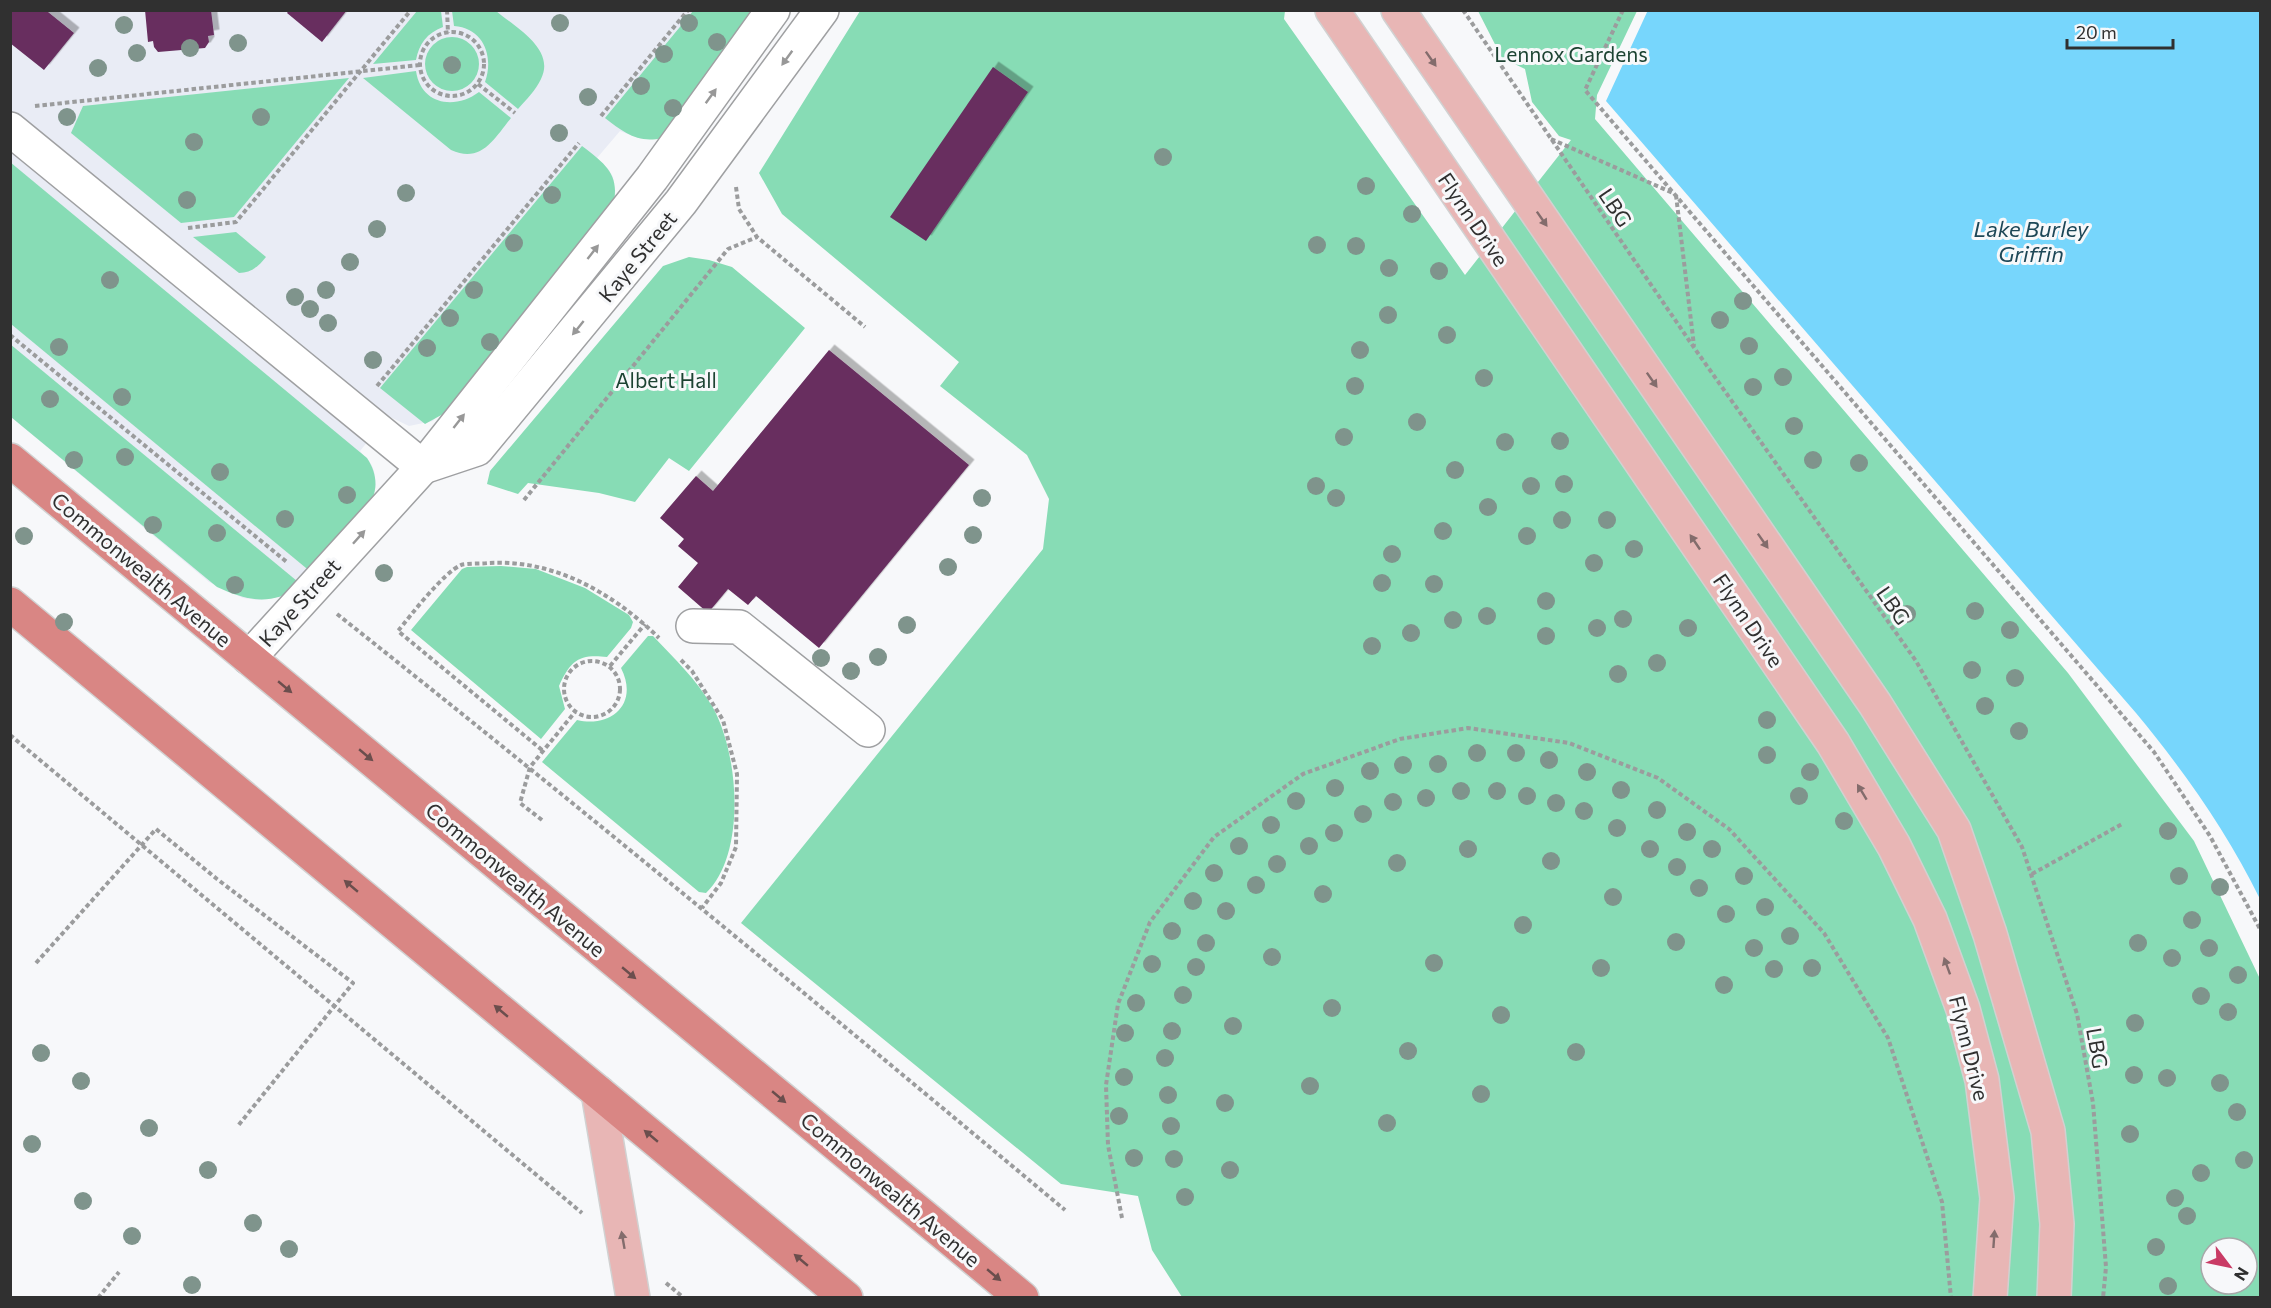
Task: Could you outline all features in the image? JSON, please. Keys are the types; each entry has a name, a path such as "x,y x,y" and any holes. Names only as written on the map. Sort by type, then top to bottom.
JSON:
{"highway":[{"name":"Commonwealth Avenue","path":"10,460 1022,1298"},
{"path":"10,604 846,1298"}],"main road":[{"name":"Flynn Drive","path":"1332,10 1833,743 1894,846 1930,920 1963,1009 1982,1080 1997,1198 1990,1298"},
{"path":"1398,10 1875,704 1954,830 1990,934 2049,1131 2057,1224 2054,1298"},
{"path":"598,1092 633,1298"}],"street":[{"name":"Kaye Street","path":"249,658 423,467 652,178 773,10"},
{"name":"Kaye Street","path":"423,467 477,449 681,202 822,10"},
{"path":"18,118 423,467"},
{"path":"693,626 740,627 868,730"}],"path":[{"path":"186,229 236,222 411,10"},
{"path":"447,10 448,33"},
{"path":"601,116 688,10"},
{"name":"LBG","path":"1463,10 1695,349 1916,661 2022,847 2077,1014 2093,1103 2106,1267 2103,1298"},
{"path":"1623,10 1585,90 2154,752 2210,836 2260,929"},
{"path":"448,33 459,33 469,37 482,53 484,64 478,84 471,91 452,97 442,95 426,84 421,75 420,65 424,47 439,35 448,33"},
{"path":"18,118 420,65"},
{"path":"478,84 514,114"},
{"path":"1551,138 1676,195"},
{"path":"372,392 579,143"},
{"path":"736,186 739,209 757,237 865,327"},
{"path":"1676,195 1695,349"},
{"path":"524,500 728,249 757,237"},
{"path":"10,335 307,579 309,592 530,767 1065,1210"},
{"path":"542,750 398,632 439,583 461,565 500,563 540,566 582,580 645,624 661,640"},
{"path":"610,666 645,624"},
{"path":"677,655 692,671 723,720 737,774 736,847 721,883 702,908"},
{"path":"589,661 597,661 610,666 619,678 620,686 619,700 615,707 603,716 596,717 589,717 575,711 566,700 564,692 566,678 570,672 576,666 589,661"},
{"path":"542,820 520,803 530,767 575,711"},
{"path":"1122,1218 1107,1145 1106,1085 1118,1004 1150,922 1214,837 1303,774 1400,739 1468,728 1569,743 1658,778 1729,829 1824,933 1888,1038 1942,1202 1951,1298"},
{"path":"10,735 588,1218"},
{"path":"2031,874 2122,824"},
{"path":"36,963 156,829 217,879 353,983 237,1127"},
{"path":"98,1298 119,1272"},
{"path":"663,1281 684,1298"}],"shaded area":[{"path":"10,11 762,11 657,139 641,139 620,131 597,158 613,177 615,196 433,421 409,426 388,416 360,451 374,471 376,485 373,497 315,570 281,597 259,600 243,598 209,582 11,417"}],"green space":[{"path":"417,11 441,11 443,27 432,32 425,40 416,60 373,64"},
{"path":"452,11 496,11 523,32 538,49 543,58 544,68 541,79 518,109 485,82 488,63 484,45 473,32 454,26"},
{"path":"693,11 762,11 662,138 646,139 631,136 605,118"},
{"name":"Lennox Gardens","path":"860,11 1285,11 1284,19 1465,275 1571,140 1559,136 1532,102 1525,69 1502,58 1478,11 1637,11 1597,95 1595,119 2068,673 2194,841 2260,979 2260,1297 1182,1297 1152,1250 1138,1196 1061,1184 741,923 1043,549 1049,499 1027,455 940,386 959,362 782,214 759,173"},
{"path":"452,37 462,39 471,45 477,54 479,64 477,74 471,83 462,89 452,91 442,89 433,83 427,74 425,64 427,54 433,45 442,39"},
{"path":"416,71 425,91 440,101 460,101 479,92 511,118 492,141 479,152 461,154 451,150 363,78"},
{"path":"349,78 234,217 181,223 71,133 83,106"},
{"path":"582,146 604,164 613,177 615,194 613,205 445,413 425,424 380,388"},
{"path":"10,162 367,458 375,477 373,497 315,570 306,568 11,324"},
{"path":"236,232 266,257 258,266 247,272 239,273 193,237"},
{"name":"Albert Hall","path":"689,257 732,267 805,328 689,471 669,458 635,502 599,493 528,483 518,494 487,484 490,471 663,266"},
{"path":"10,344 297,581 299,587 279,597 259,599 239,596 217,587 11,417"},
{"path":"501,566 536,569 585,588 629,615 633,622 631,628 607,657 583,658 568,670 559,686 565,709 541,739 411,630 462,569"},
{"path":"648,636 653,636 669,652 706,696 721,726 728,749 733,775 733,829 728,854 719,876 706,893 699,892 542,762 577,720 601,720 619,710 627,692 621,668"}],"water":[{"name":"Lake Burley Griffin","path":"1648,10 2260,11 2260,899 2204,803 2136,713 1606,101"}],"building":[{"path":"10,10 50,10 48,12 74,33 44,70 10,43"},
{"path":"145,10 211,10 214,35 208,36 209,42 205,48 158,52 153,41 148,42"},
{"path":"289,10 347,10 322,42 287,13"},
{"path":"993,67 1028,92 926,241 890,217"},
{"name":"Albert Hall","path":"829,350 969,465 819,648 756,596 748,605 728,589 708,613 678,587 698,563 678,546 684,539 660,518 696,476 713,491"}]}
